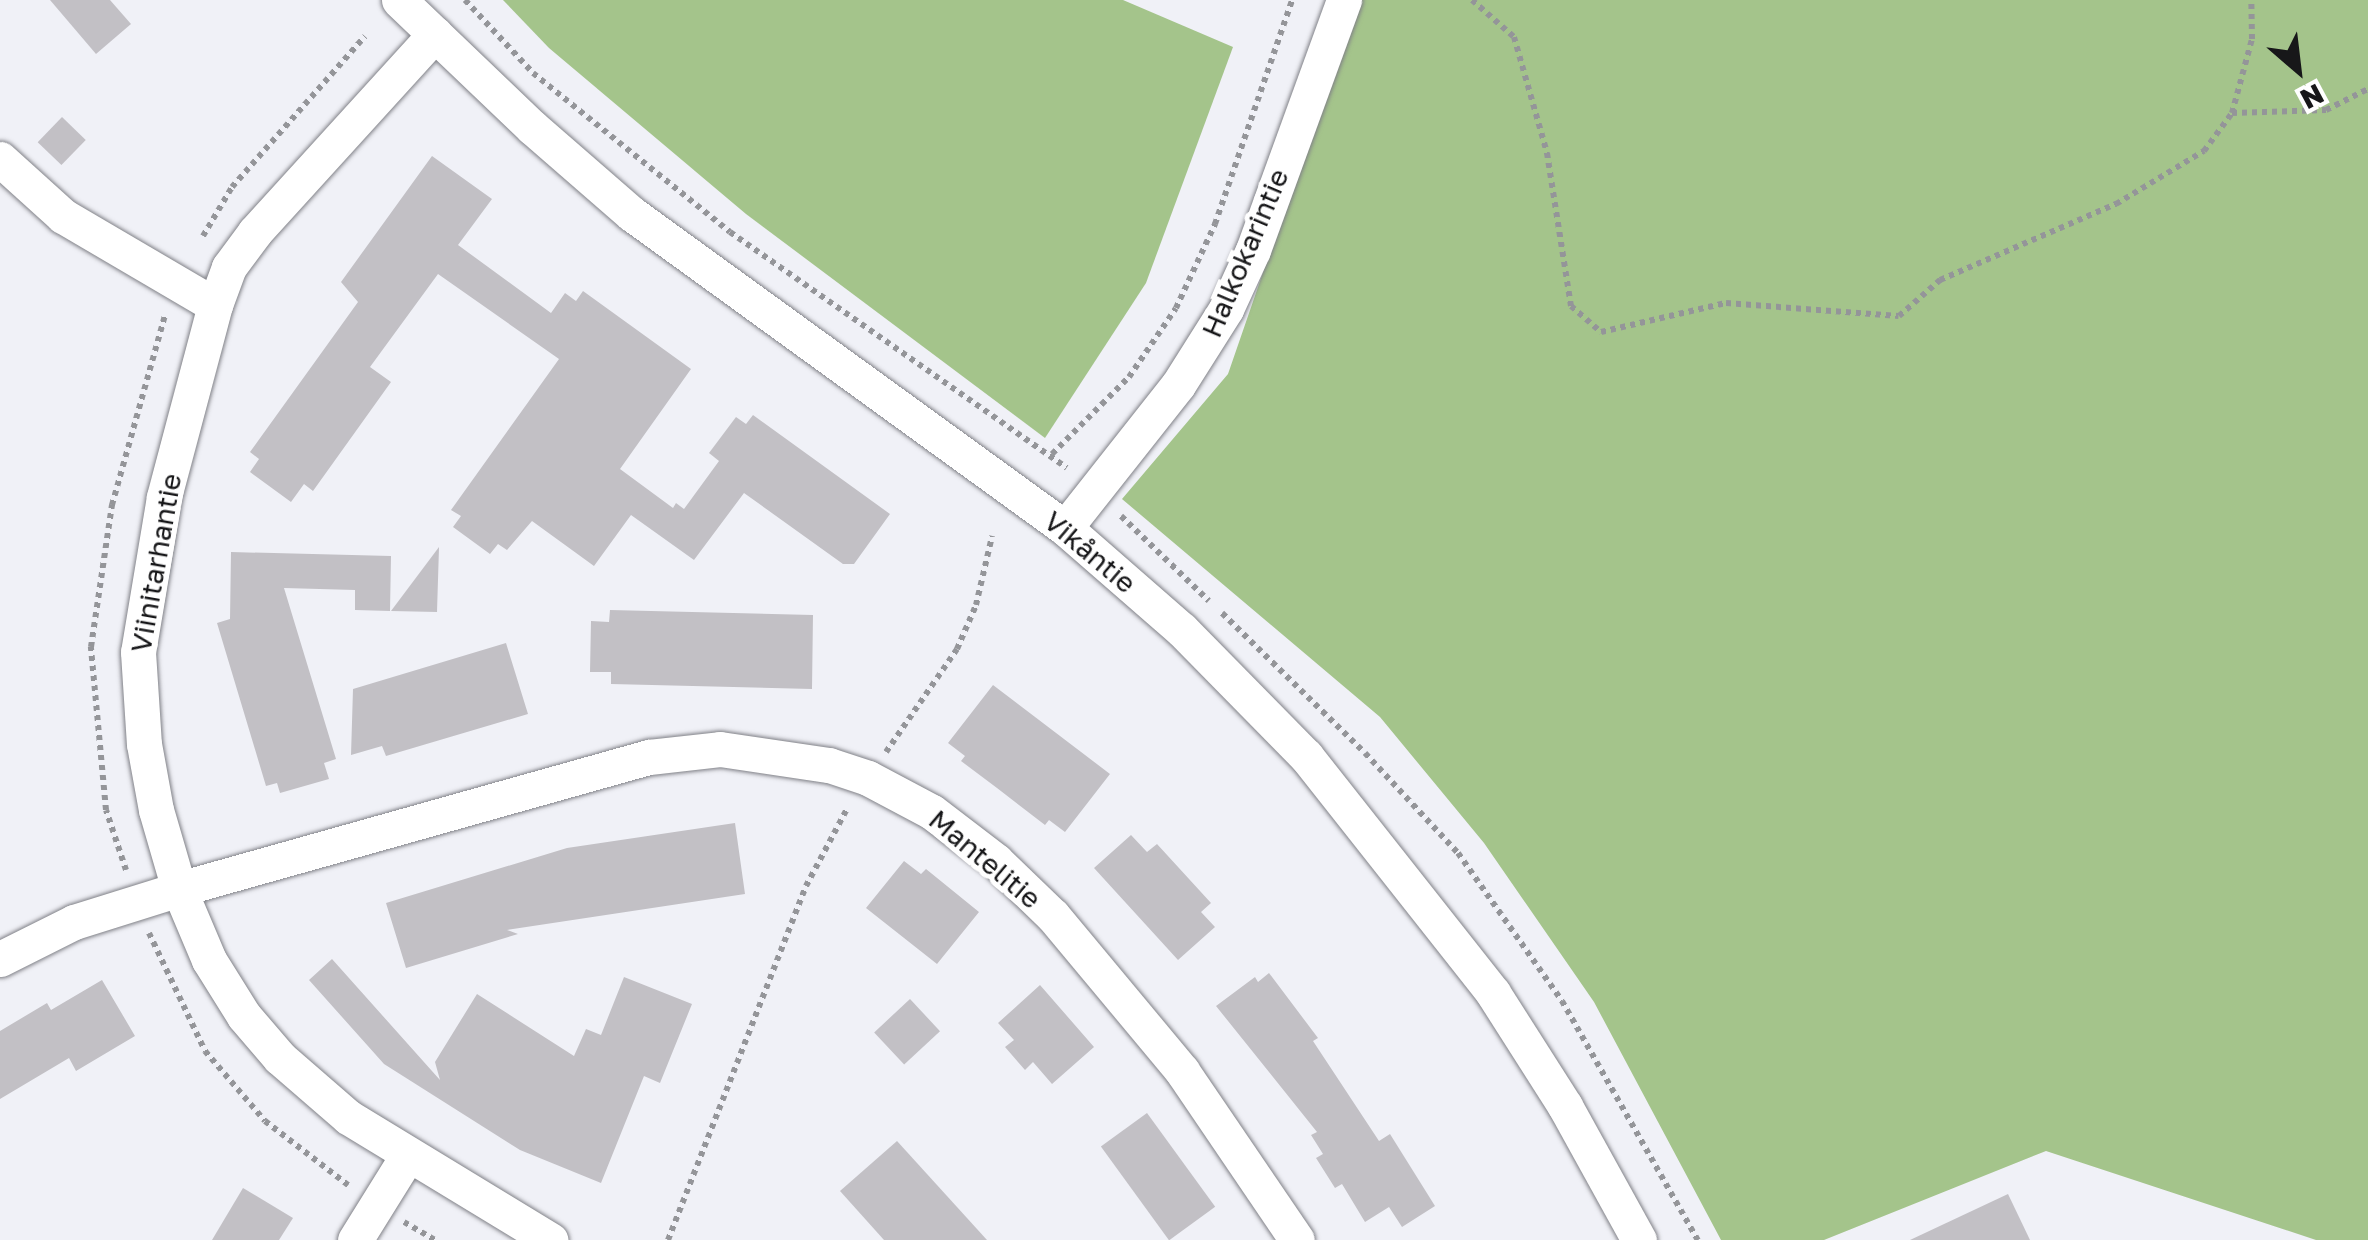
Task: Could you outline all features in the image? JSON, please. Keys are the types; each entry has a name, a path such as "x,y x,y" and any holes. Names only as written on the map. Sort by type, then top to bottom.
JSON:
{"street":[{"name":"Vikåntie","path":"400,0 533,128 632,214 1064,528 1182,630 1306,756 1413,887 1503,1009 1565,1106 1638,1240"},
{"name":"Halkokarintie","path":"1064,528 1178,385 1226,308 1253,250 1344,0"},
{"name":"Viinitarhantie","path":"435,34 255,232 230,267 215,305 164,497 138,652 144,744 156,810 179,890 209,960 244,1016 268,1044 348,1117 550,1240"},
{"path":"0,159 63,216 215,305"},
{"name":"Mantelitie","path":"0,959 74,922 649,757 720,749 778,754 868,778 932,812 996,861 1054,916 1182,1071 1298,1240"},
{"path":"356,1240 408,1155"}],"path":[{"path":"1052,454 1129,377 1176,308 1215,224 1292,0"},
{"path":"1472,0 1514,37 1548,153 1570,306 1601,332 1726,303 1899,316 1940,280 2116,204 2204,151 2232,113 2252,39 2251,0"},
{"path":"366,36 232,188 176,282 139,397 112,504 92,646 106,810 136,903 179,1004 205,1050 265,1121 377,1207 435,1240"},
{"path":"2232,113 2326,110 2368,89"},
{"path":"668,1240 806,886 836,824 957,649 976,605 992,536"}],"green space":[{"path":"503,0 1123,0 1233,47 1146,283 1045,438 746,214 549,48"},
{"path":"1357,0 2368,0 2368,1240 2316,1240 2046,1151 1824,1240 1721,1240 1594,1002 1484,843 1380,717 1122,499 1228,374"}],"building":[{"path":"50,0 110,0 131,24 96,54"},
{"path":"62,117 86,140 61,165 38,142"},
{"path":"432,156 492,199 458,245 551,313 565,293 576,301 583,291 691,369 620,469 673,508 676,503 684,509 719,461 709,453 736,417 746,424 753,415 890,514 854,564 843,564 744,493 694,560 631,515 594,566 532,521 507,550 498,544 490,554 453,527 461,516 451,510 559,359 438,274 370,367 391,382 313,491 304,484 291,502 250,472 259,459 250,452 358,302 341,282"},
{"path":"439,547 437,612 391,611"},
{"path":"231,552 391,556 390,611 355,610 355,590 284,588 336,759 324,763 329,779 280,793 277,783 266,786 217,623 230,619"},
{"path":"610,610 813,615 812,689 611,684 611,672 590,672 591,621 609,622"},
{"path":"506,643 528,714 386,756 382,746 351,755 353,689"},
{"path":"993,685 1110,774 1065,832 1049,820 1045,825 961,761 965,756 948,743"},
{"path":"735,823 745,894 507,930 518,934 406,968 386,903 567,848"},
{"path":"1131,835 1147,852 1157,844 1211,903 1201,912 1215,927 1178,960 1094,868"},
{"path":"904,861 921,874 926,869 979,912 937,964 866,908"},
{"path":"332,959 440,1080 435,1062 477,994 574,1056 586,1029 601,1035 624,977 692,1004 660,1083 644,1076 601,1183 520,1150 384,1064 309,980"},
{"path":"1269,973 1318,1038 1313,1041 1379,1141 1390,1134 1435,1206 1402,1227 1389,1207 1365,1222 1342,1184 1335,1188 1316,1158 1323,1154 1311,1135 1317,1132 1216,1006 1255,977 1258,982"},
{"path":"102,980 135,1036 76,1071 69,1058 0,1099 0,1031 47,1003 51,1010"},
{"path":"1040,985 1094,1047 1052,1084 1033,1062 1025,1070 1005,1047 1014,1040 998,1023"},
{"path":"910,999 940,1031 904,1065 874,1032"},
{"path":"1147,1113 1215,1207 1169,1240 1101,1147"},
{"path":"897,1141 987,1240 884,1240 840,1191"},
{"path":"243,1188 293,1218 279,1240 212,1240"},
{"path":"2008,1194 2030,1240 1910,1240"}]}
